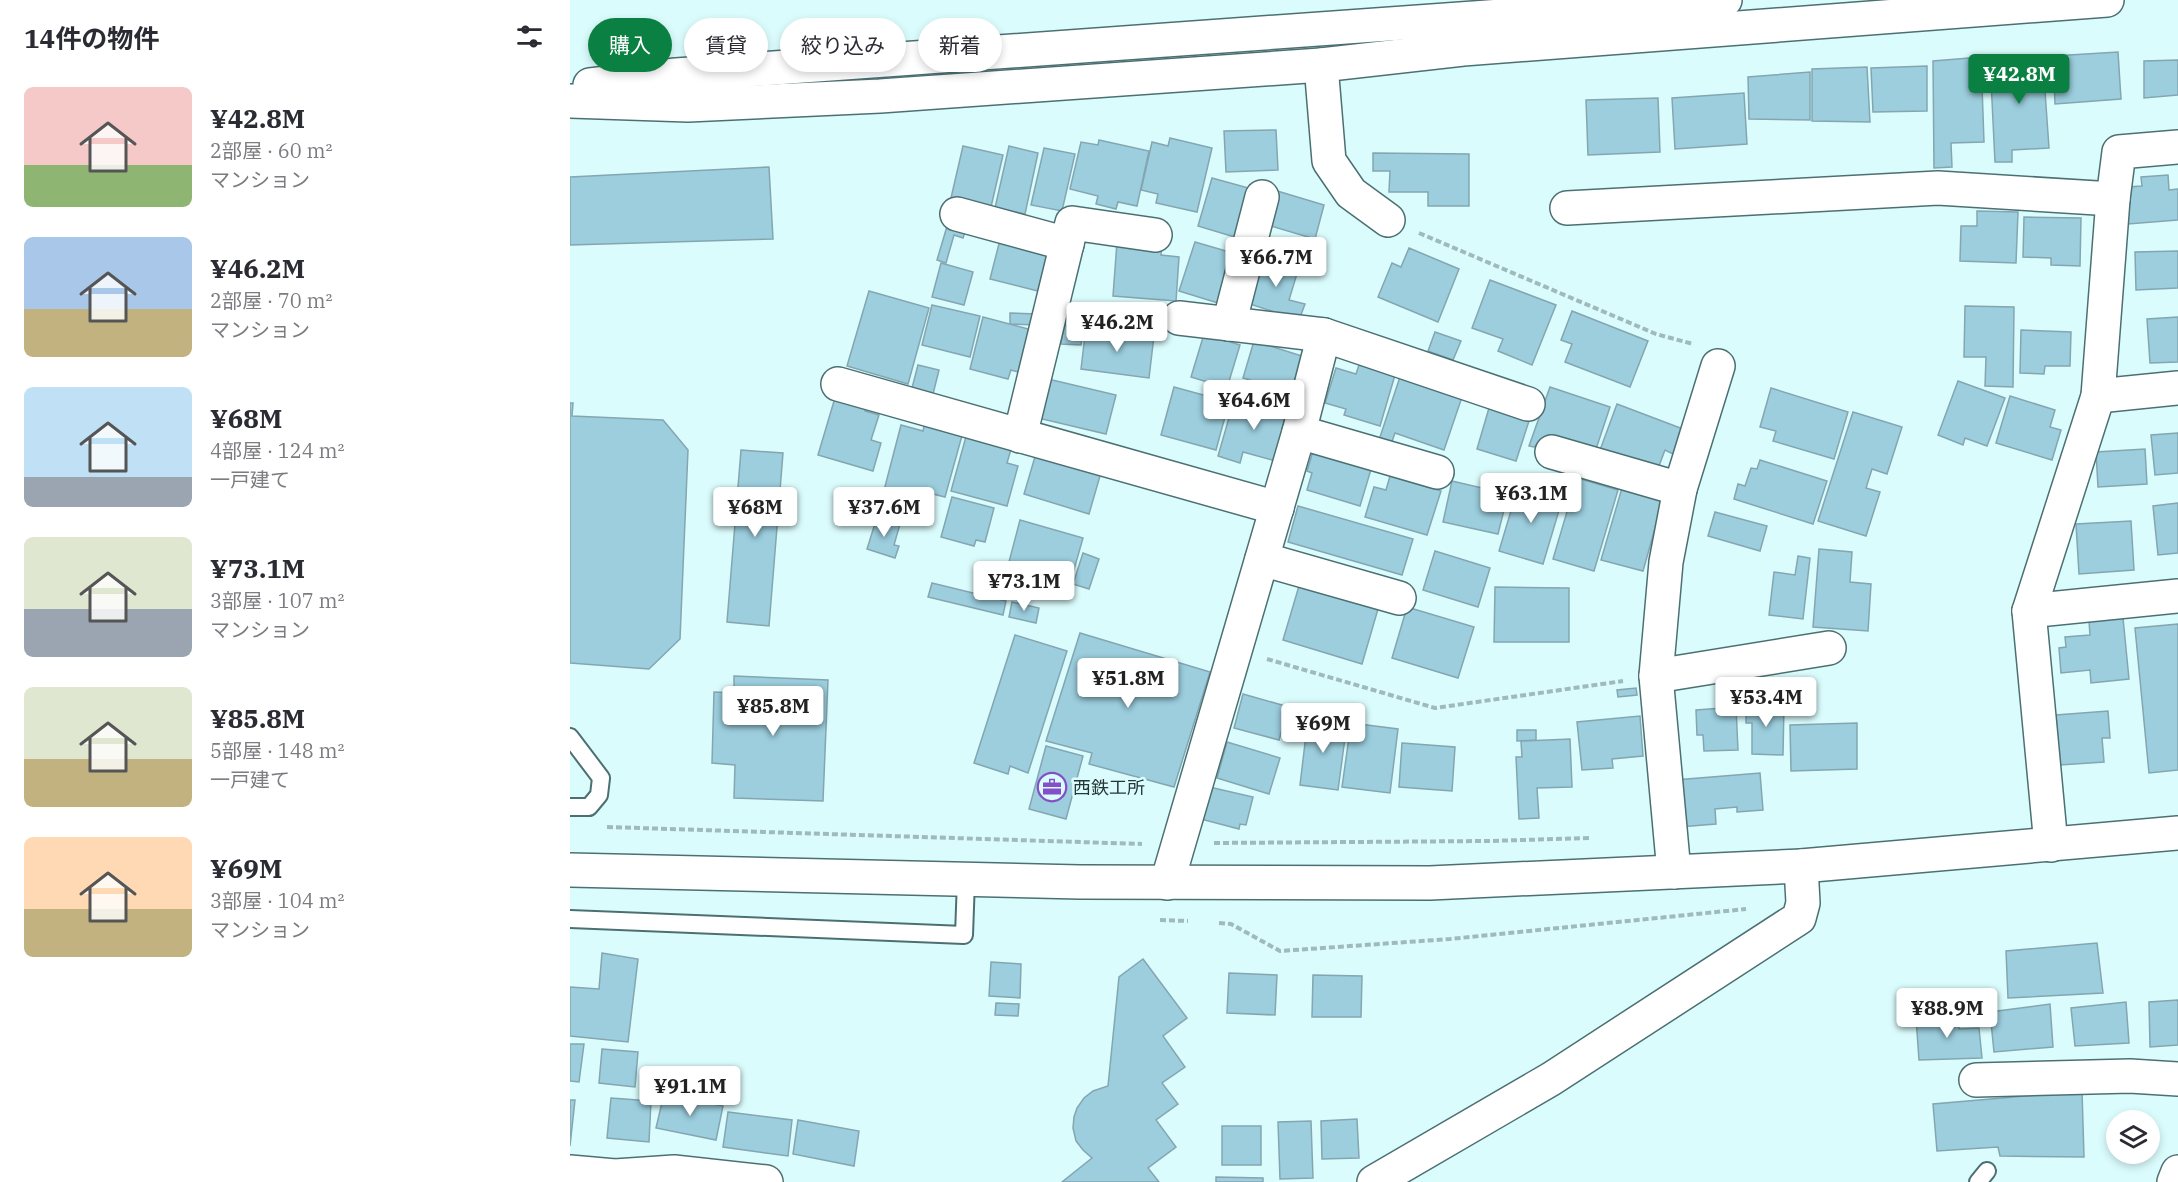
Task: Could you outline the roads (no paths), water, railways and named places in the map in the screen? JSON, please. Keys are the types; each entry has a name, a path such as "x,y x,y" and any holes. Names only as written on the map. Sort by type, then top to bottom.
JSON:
{"street":[{"path":"570,87 700,74 1725,0"},
{"path":"570,101 688,105 880,96 1321,65 1463,49 2107,0"},
{"path":"1321,65 1329,161 1351,193 1388,220"},
{"path":"2051,845 2029,611 2098,396 2113,199 2119,152 2178,147"},
{"path":"1567,208 1938,188 2113,199"},
{"path":"1229,324 1262,197"},
{"path":"957,214 1067,244"},
{"path":"1020,436 1072,223 1155,235"},
{"path":"1179,318 1324,335 1528,404"},
{"path":"1167,883 1299,432 1324,335"},
{"path":"1674,872 1656,676 1666,562 1680,489 1718,366"},
{"path":"838,384 1277,508"},
{"path":"2098,396 2178,388"},
{"path":"1299,432 1437,472"},
{"path":"1552,452 1680,489"},
{"path":"1262,559 1399,598"},
{"path":"2029,611 2178,596"},
{"path":"1656,676 1829,648"},
{"path":"570,870 966,880 1430,883 1801,866 2178,832"},
{"path":"1374,1182 1551,1079 1798,918 1803,903 1801,866"},
{"path":"1976,1080 2130,1076 2178,1079"},
{"path":"570,1172 615,1176 674,1172 766,1182"},
{"path":"2174,1182 2178,1172"}],"lane":[{"path":"570,737 601,778 599,795 589,807 570,807"},
{"path":"570,919 964,935 966,880"}],"place":[{"name":"西鉄工所","path":"1052,787"}]}
